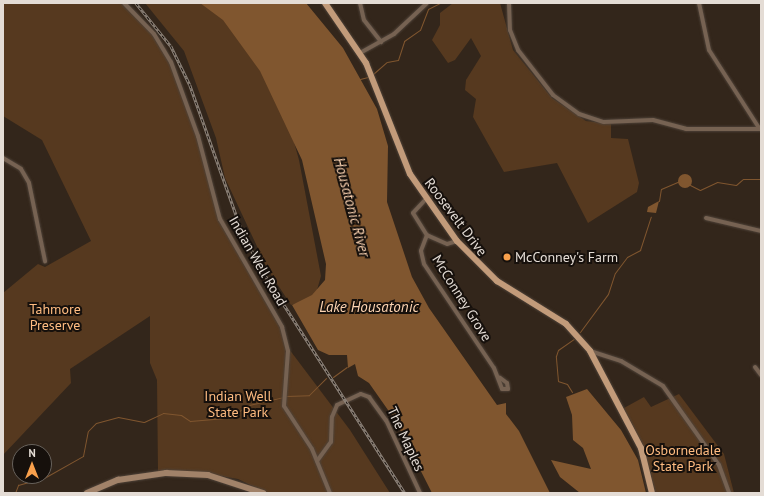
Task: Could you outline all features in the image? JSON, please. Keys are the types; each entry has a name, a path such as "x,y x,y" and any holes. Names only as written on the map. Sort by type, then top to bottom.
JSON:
{"main road":[{"name":"Roosevelt Drive","path":"325,3 360,53 407,168 426,199 456,241 497,281 566,324 590,351 640,448 652,493"},
{"path":"87,493 118,480 166,473 208,476 263,493"}],"street":[{"name":"Indian Well Road","path":"124,3 154,34 171,62 200,141 216,209 282,327 288,351 284,384 285,410 317,461 330,493"},
{"path":"360,3 364,20 381,42"},
{"path":"360,53 381,42 400,29 427,3"},
{"path":"509,3 510,30 518,50 553,95 579,114 604,122 656,120 686,129 760,128"},
{"path":"699,3 709,50 760,128"},
{"path":"3,158 20,169 29,183 45,261"},
{"path":"426,199 413,212 427,235"},
{"path":"706,218 761,231"},
{"name":"McConney Grove","path":"456,241 447,244 427,235 421,251 424,264 500,378"},
{"path":"590,351 621,361 663,386 719,465 729,493"},
{"path":"755,367 761,375"},
{"name":"The Maples","path":"317,461 331,442 332,417 337,405 361,394 370,397 383,415 420,493"}],"green space":[{"path":"3,3 125,3 154,33 166,49 189,109 218,210 273,306 289,349 350,430 390,493 267,493 238,479 198,472 158,472 157,380 150,363 150,316 70,369 71,383 3,455 3,293 38,264 45,267 91,241 42,140 3,116"},
{"path":"145,3 210,3 236,25 289,124 299,160 321,276 317,290 310,299 291,305 268,270 225,178 216,138 184,51"},
{"path":"453,3 500,3 513,50 552,98 586,121 611,124 611,138 628,139 639,183 637,192 588,223 557,163 504,172 473,117 476,99 465,90 466,80 481,56 471,38 455,60 448,63 432,40 440,25 440,13"},
{"name":"Osbornedale State Park","path":"679,394 724,454 734,493 652,493 651,472 624,408 644,397 651,407"}],"water":[{"name":"Lake Housatonic","path":"200,3 306,3 343,48 377,109 388,146 387,202 412,277 429,308 497,405 506,403 506,414 519,431 550,493 432,493 395,420 369,383 358,376 355,364 348,368 347,355 329,355 318,350 292,305 312,295 325,280 326,264 302,160 260,71 223,20"},
{"path":"685,174 690,176 692,181 690,186 685,188 680,186 678,181 680,176"},
{"path":"659,201 656,213 647,212 648,207"},
{"path":"587,389 621,430 638,460 646,493 580,493 560,477 551,460 591,469 583,448 573,440 572,415 566,397"}],"waterway":[{"path":"373,74 387,62 398,60 404,41 420,30 428,9 440,3"},
{"path":"360,79 368,77"},
{"path":"690,185 700,190 717,182 736,185 743,179 761,179"},
{"path":"659,201 661,189 680,181"},
{"path":"580,332 608,294 615,273 627,257 640,250 651,217"},
{"path":"572,392 567,384 558,381 556,356 558,350 574,339"},
{"path":"333,377 347,367"},
{"path":"286,396 309,395 326,378"},
{"path":"52,473 83,456 88,431 96,423 118,417 144,422 163,413 181,415 190,421 228,418 249,405 283,397"},
{"path":"15,493 18,485 22,484"}],"railway":[{"path":"136,3 171,46 190,85 243,234 265,275 405,493"}],"place":[{"name":"McConney's Farm","path":"507,257"}],"water label":[{"name":"Housatonic River","path":"352,207"}],"park label":[{"name":"Tahmore Preserve","path":"55,318"},
{"name":"Indian Well State Park","path":"238,404"}]}
